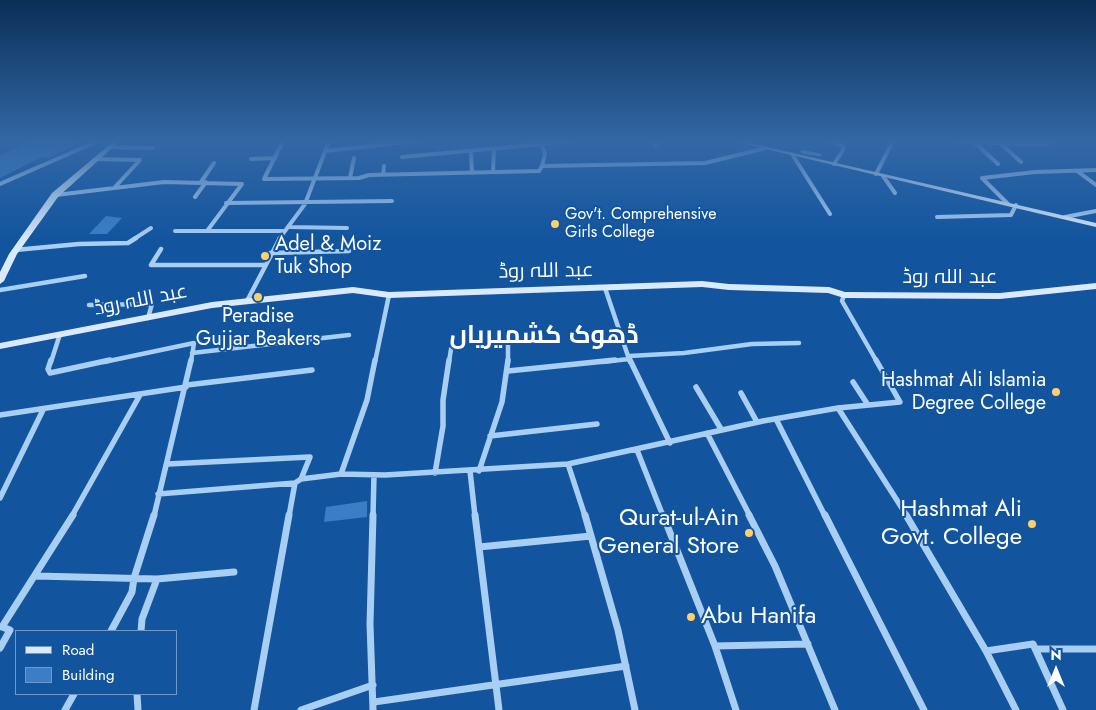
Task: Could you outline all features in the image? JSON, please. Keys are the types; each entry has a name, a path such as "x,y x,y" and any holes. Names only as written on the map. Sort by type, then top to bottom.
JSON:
{"street":[{"path":"0,184 22,174"},
{"path":"0,281 15,250 55,195 78,174"},
{"path":"114,187 126,174"},
{"path":"195,197 208,174"},
{"path":"267,174 264,179 350,178 422,174"},
{"path":"247,301 283,231 290,227 305,204 316,174"},
{"path":"805,174 830,214"},
{"path":"876,174 1012,204 1096,225"},
{"path":"1012,204 982,178 1034,174"},
{"path":"1080,174 1096,185"},
{"path":"880,175 895,193"},
{"path":"55,195 164,182 242,184 207,231"},
{"path":"226,203 305,204 392,201"},
{"path":"937,217 1011,215 1012,204"},
{"path":"1065,217 1096,211"},
{"path":"290,227 347,228"},
{"path":"15,250 80,244 128,243 151,228"},
{"path":"175,231 283,231"},
{"path":"161,249 151,265 264,265"},
{"path":"270,253 349,251"},
{"path":"0,290 85,276"},
{"name":"عبد اللہ روڈ","path":"0,346 212,305 353,290 389,295 702,284 729,287 828,290 844,296 1000,296 1096,286"},
{"path":"605,288 629,358 670,443"},
{"path":"341,474 367,400 389,295"},
{"path":"158,494 298,481 341,474 435,473 568,464 670,443 757,422 838,408 900,402 842,300 844,296"},
{"path":"89,305 152,304 148,318"},
{"path":"60,334 48,370 50,372 194,343 168,464 158,494 153,520 130,595 112,630"},
{"path":"192,352 349,335"},
{"path":"479,471 502,402 508,371 508,342"},
{"path":"508,371 752,344 799,343"},
{"path":"435,473 443,426 443,400 451,349"},
{"path":"0,415 140,395 186,386 312,370"},
{"path":"853,382 868,405"},
{"path":"696,388 721,430"},
{"path":"741,393 757,422"},
{"path":"0,648 10,630 2,627 36,576 103,464 140,395"},
{"path":"838,408 915,529 986,651 1016,710"},
{"path":"0,498 43,410"},
{"path":"776,419 924,710"},
{"path":"490,436 597,424"},
{"path":"707,433 775,566 835,710"},
{"path":"637,450 715,646 736,710"},
{"path":"168,464 310,457 298,481 254,710"},
{"path":"568,464 591,536 626,666 635,710"},
{"path":"470,471 499,710"},
{"path":"374,475 370,550 373,706 626,666"},
{"path":"479,547 591,536"},
{"path":"36,576 157,579 234,572"},
{"path":"141,630 142,620 157,579"},
{"path":"715,646 808,644"},
{"path":"986,651 1033,644 1063,710"},
{"path":"1036,650 1096,648"},
{"path":"301,710 373,685"},
{"path":"65,710 73,695"},
{"path":"137,695 138,710"}],"building":[{"path":"106,216 122,218 107,234 89,234"},
{"path":"367,501 367,517 324,522 326,507"}],"place":[{"name":"Gov't. Comprehensive Girls College","path":"555,224"},
{"name":"Adel & Moiz Tuk Shop","path":"265,256"},
{"name":"Peradise Gujjar Beakers","path":"258,297"},
{"name":"Hashmat Ali Islamia Degree College","path":"1056,392"},
{"name":"Hashmat Ali Govt. College","path":"1032,524"},
{"name":"Qurat-ul-Ain General Store","path":"749,533"},
{"name":"Abu Hanifa","path":"691,617"}],"district":[{"name":"ڈھوک کشمیریاں","path":"544,337"}]}
